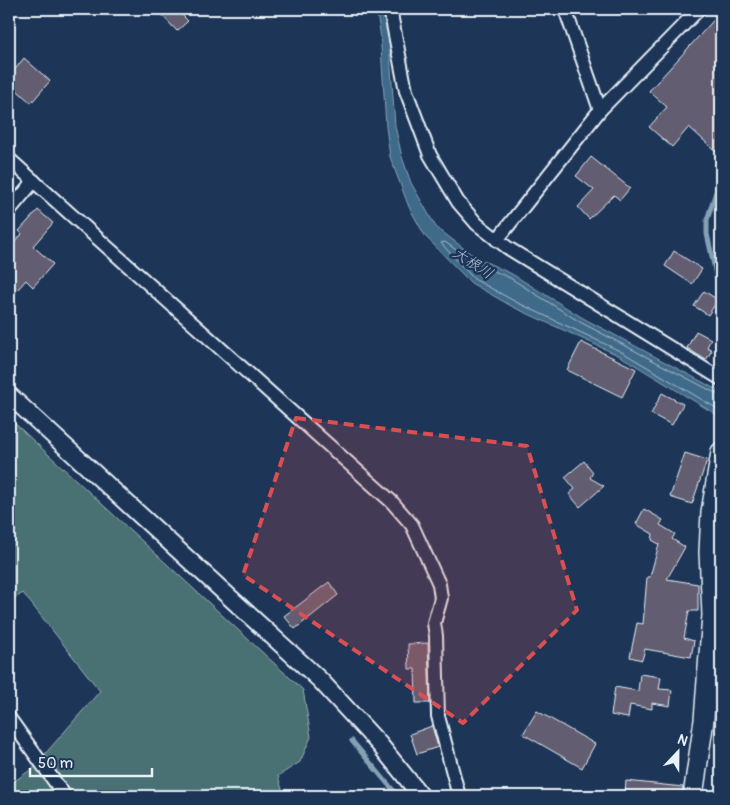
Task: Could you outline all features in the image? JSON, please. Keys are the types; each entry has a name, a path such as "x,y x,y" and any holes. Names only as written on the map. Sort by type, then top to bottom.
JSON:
{"main road":[{"path":"693,796 717,618 709,552 710,520 721,452"}],"street":[{"path":"390,9 406,91 430,155 458,202 476,224 497,240 721,379"},
{"path":"565,9 600,110"},
{"path":"497,240 600,110 698,9"},
{"path":"9,159 392,502 412,525 439,584 441,598 434,623 438,716 459,796"},
{"path":"9,211 34,181"},
{"path":"9,395 320,680 380,745 421,796"},
{"path":"9,718 44,770 65,796"}],"highlighted area":[{"path":"296,418 527,446 577,610 463,723 243,575"}],"green space":[{"path":"9,418 303,690 311,737 300,762 278,776 284,796 73,796 45,754 100,691 23,593 9,602"},
{"path":"36,766 60,796 9,796 9,785"}],"water":[{"name":"大根川","path":"376,9 383,9 389,39 395,126 402,157 411,183 436,227 475,257 512,274 583,318 721,392 721,415 717,415 620,356 513,307 471,283 425,236 409,207 390,157 386,127 380,31"}],"building":[{"path":"156,9 176,9 188,21 177,31"},
{"path":"721,12 721,156 689,127 672,147 649,127 667,107 649,91"},
{"path":"24,58 50,81 31,103 9,83 9,77"},
{"path":"591,157 630,188 620,200 614,195 589,219 578,207 594,190 576,176"},
{"path":"38,210 53,223 33,246 53,264 33,287 26,280 9,299 9,249 22,234 19,231"},
{"path":"674,251 702,269 692,284 665,266"},
{"path":"704,291 718,300 708,315 694,306"},
{"path":"696,331 711,339 707,347 712,350 706,360 687,348"},
{"path":"581,342 636,369 622,397 567,370"},
{"path":"662,393 683,404 672,425 651,414"},
{"path":"685,453 707,460 692,504 670,497"},
{"path":"584,461 593,472 590,478 604,486 580,507 569,494 575,489 565,477"},
{"path":"644,509 663,520 660,525 675,534 672,539 685,547 667,579 698,584 698,611 689,611 684,638 694,641 691,657 645,649 642,660 630,657 637,623 643,624 647,577 650,577 659,544 652,540 653,534 636,524"},
{"path":"329,582 338,595 295,629 284,616"},
{"path":"428,643 430,703 416,703 415,669 409,669 408,644"},
{"path":"640,674 661,677 659,689 672,690 670,706 652,703 652,709 630,705 628,718 611,715 615,687 638,691"},
{"path":"537,711 595,744 582,768 523,734"},
{"path":"432,726 438,747 417,754 410,734"},
{"path":"626,781 683,787 682,796 625,796"}],"waterway":[{"path":"721,176 707,220 707,234 721,297"},
{"path":"352,741 398,796"}]}
